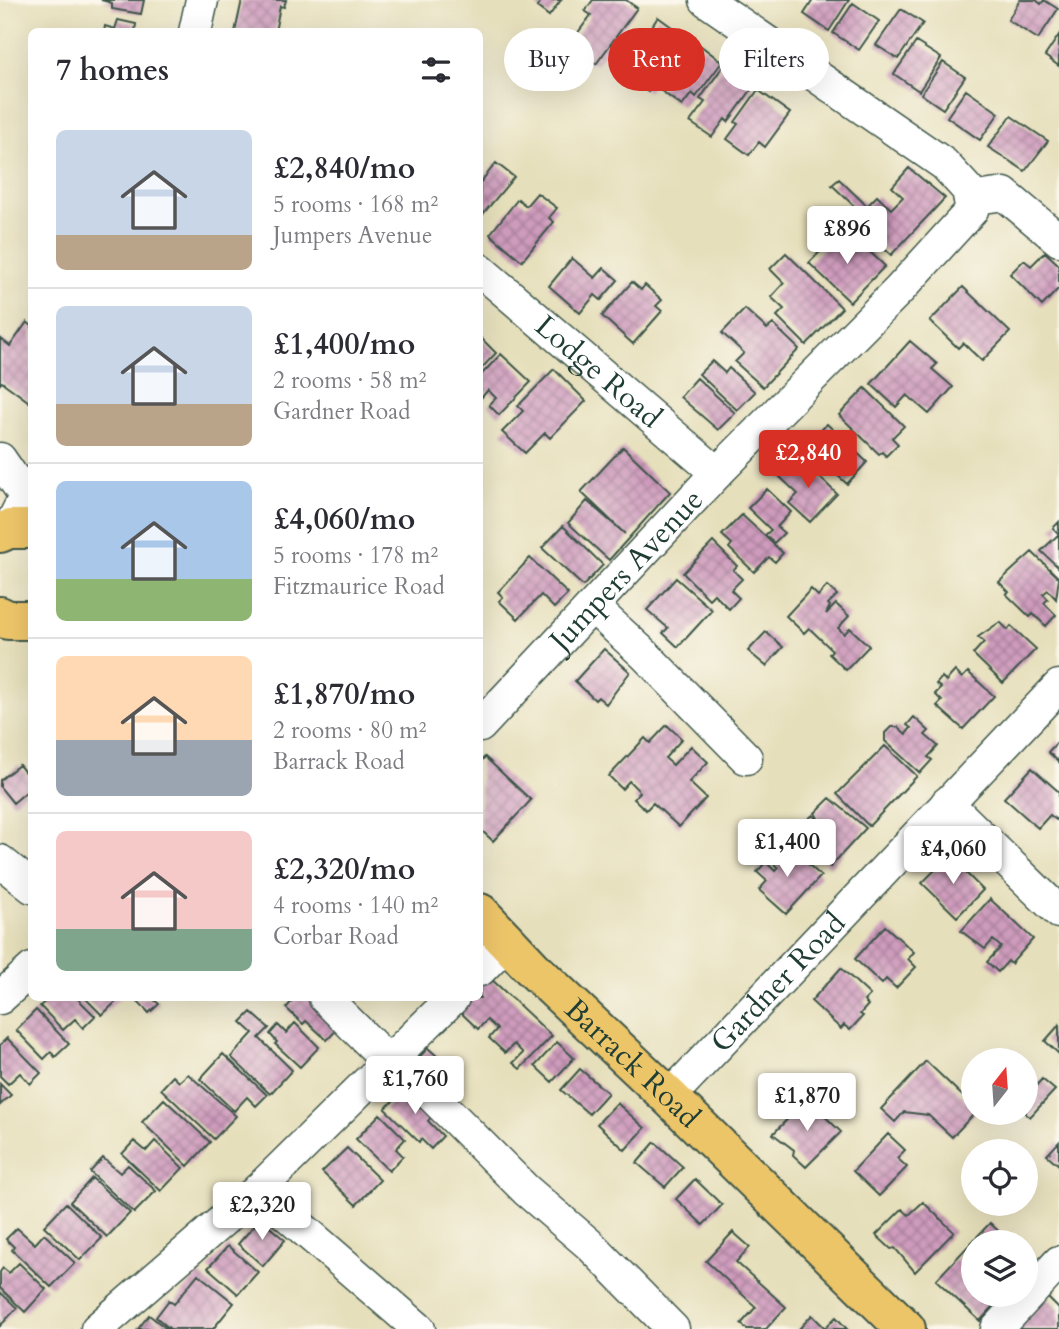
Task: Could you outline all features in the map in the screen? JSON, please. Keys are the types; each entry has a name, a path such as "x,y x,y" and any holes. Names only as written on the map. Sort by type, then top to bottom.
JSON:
{"main road":[{"path":"0,616 8,620 28,620"},
{"name":"Barrack Road","path":"483,916 906,1329"}],"street":[{"path":"196,28 202,0"},
{"path":"706,0 944,164 968,190 970,199 1004,194 1059,240"},
{"name":"Jumpers Avenue","path":"483,723 718,472 899,290 972,210 970,199"},
{"name":"Lodge Road","path":"483,274 718,472"},
{"path":"0,459 19,514"},
{"path":"593,607 645,655 746,758"},
{"name":"Gardner Road","path":"669,1097 1059,687"},
{"path":"947,803 1059,912"},
{"path":"0,861 28,884"},
{"path":"483,967 507,942"},
{"path":"0,998 28,973"},
{"path":"328,1001 526,1190 590,1245 673,1329"},
{"path":"97,1329 258,1190 450,1001"},
{"path":"258,1190 419,1329"},
{"path":"997,1329 1059,1262"}],"building":[{"path":"101,0 144,0 141,14 112,9 112,3"},
{"path":"242,0 286,0 284,7 280,6 276,28 236,28"},
{"path":"542,0 561,0 549,16 537,7"},
{"path":"593,0 626,0 637,8 622,28 608,28 608,48 596,64 594,28 581,28 591,15 585,11"},
{"path":"813,0 849,0 829,31 829,28 825,28 804,14"},
{"path":"1020,0 1036,0 1041,4 1044,0 1058,9 1038,39 1008,20"},
{"path":"853,3 879,21 859,50 833,33"},
{"path":"901,9 923,23 898,59 876,45"},
{"path":"658,17 673,28 651,28"},
{"path":"118,20 136,24 136,28 115,28"},
{"path":"1059,35 1059,66 1045,56"},
{"path":"916,42 941,58 919,91 894,74"},
{"path":"705,49 719,60 719,66 705,85"},
{"path":"943,62 965,77 943,109 921,94"},
{"path":"719,72 719,91 750,91 728,122 725,119 712,137 690,122 705,102 700,99"},
{"path":"966,90 999,113 980,140 947,117"},
{"path":"661,91 700,91 696,97 692,93 682,106"},
{"path":"757,91 790,113 765,147 759,142 749,155 727,139 738,124 735,122"},
{"path":"1011,116 1048,141 1025,171 988,147"},
{"path":"496,163 514,177 483,214 483,179"},
{"path":"909,168 945,198 891,255 867,233 874,225 832,185 839,179 867,206 877,196 891,209 903,197 892,187"},
{"path":"537,193 557,208 549,218 554,222 522,261 490,234 518,199 526,206"},
{"path":"838,233 853,246 858,241 885,266 850,302 809,263"},
{"path":"1045,252 1059,265 1059,288 1042,306 1010,274 1024,260 1031,266"},
{"path":"786,253 842,308 806,345 777,316 784,309 771,297 784,283 770,269"},
{"path":"572,258 595,278 604,268 618,280 601,300 595,295 580,313 549,286"},
{"path":"632,282 641,290 645,285 662,300 656,306 662,311 633,344 602,316"},
{"path":"963,287 1010,332 982,361 963,343 958,348 930,321"},
{"path":"745,309 767,329 773,324 799,349 763,387 735,362 744,353 722,333"},
{"path":"27,322 28,401 2,382 0,384 0,338 10,346"},
{"path":"483,340 496,353 483,367"},
{"path":"910,341 937,364 932,369 953,387 929,414 907,395 896,407 871,384"},
{"path":"501,354 531,382 499,415 489,405 496,398 488,390 483,396 483,373"},
{"path":"712,361 725,373 729,368 755,392 737,410 699,374"},
{"path":"554,369 586,401 550,438 545,433 525,453 502,432 523,411 518,406"},
{"path":"697,378 735,413 718,430 680,397"},
{"path":"865,388 904,426 892,438 898,444 886,456 882,452 879,454 839,415"},
{"path":"827,424 867,462 847,484 806,446"},
{"path":"623,447 670,492 609,560 568,523 587,501 625,534 581,492"},
{"path":"799,457 837,494 810,522 789,503 798,494 780,477"},
{"path":"767,489 791,512 777,527 784,533 774,543 765,535 771,530 748,508"},
{"path":"742,515 783,553 775,562 769,557 754,572 729,548 732,544 722,535"},
{"path":"1059,522 1059,534 1053,528"},
{"path":"563,526 603,565 583,586 542,548"},
{"path":"1059,534 1059,568 1041,551"},
{"path":"713,542 737,566 733,570 742,579 731,590 739,598 729,609 714,594 709,599 683,573"},
{"path":"1032,552 1059,578 1056,599 1048,590 1043,594 1048,599 1044,603 1056,615 1046,626 1033,614 1030,617 1006,594 1009,592 999,582"},
{"path":"530,558 568,594 554,608 541,595 518,619 499,601 503,597 498,592"},
{"path":"676,578 712,610 678,647 663,633 668,628 647,610"},
{"path":"827,586 837,595 828,604 830,606 826,614 836,604 849,616 838,628 844,634 850,628 869,646 846,670 829,654 832,650 809,628 804,633 786,616 811,589 818,596"},
{"path":"1000,622 1008,630 1011,626 1036,649 1003,683 973,654 984,642 978,637"},
{"path":"766,632 783,647 766,666 748,651"},
{"path":"604,649 630,672 606,704 598,697 595,700 575,681"},
{"path":"955,671 962,678 968,672 994,696 963,729 937,706 942,701 935,694 941,688 936,684 942,677 946,681"},
{"path":"914,717 929,731 925,735 938,746 928,757 932,760 920,773 885,741 885,733 891,727 898,727 906,734 911,728 907,725"},
{"path":"667,725 682,739 665,758 673,765 691,746 708,762 689,782 706,798 679,827 653,803 646,810 634,799 640,792 629,781 622,789 609,776 645,738 650,743"},
{"path":"1059,740 1059,762 1048,752"},
{"path":"885,746 917,776 869,826 837,794"},
{"path":"485,757 531,800 493,841 483,832"},
{"path":"19,765 28,776 28,790 13,803 0,787 0,780"},
{"path":"1032,768 1059,792 1059,817 1056,820 1050,815 1038,828 1004,798"},
{"path":"830,798 866,828 830,867 803,841 811,834 802,824 813,815 822,825 815,813"},
{"path":"781,846 792,856 795,852 821,876 786,914 759,890 767,881 757,872 766,862 775,871 778,868 769,859"},
{"path":"949,856 983,890 957,917 922,883"},
{"path":"990,899 1033,939 1011,964 1008,961 998,972 987,962 1001,947 993,940 985,949 961,931"},
{"path":"885,926 914,952 908,959 916,967 896,988 886,979 882,984 855,959"},
{"path":"841,968 870,995 864,1001 868,1005 860,1014 863,1016 850,1030 844,1025 841,1029 811,1001"},
{"path":"488,976 552,1036 520,1069 513,1063 523,1053 514,1044 505,1053 489,1038 497,1029 487,1020 478,1029 457,1009 464,1001 483,1001 483,982"},
{"path":"46,1001 80,1001 95,1016 83,1028 75,1019 63,1030 40,1006"},
{"path":"88,1001 117,1001 102,1015"},
{"path":"138,1001 156,1001 159,1004 149,1013"},
{"path":"292,1001 321,1001 344,1022 327,1040 306,1021 303,1024 286,1008"},
{"path":"36,1010 69,1044 55,1057 51,1052 44,1059 16,1030"},
{"path":"251,1012 269,1028 259,1038 292,1070 270,1094 231,1057 253,1033 241,1022"},
{"path":"295,1023 319,1047 300,1067 275,1044 277,1042 270,1034 278,1025 286,1033"},
{"path":"1059,1025 1059,1054 1045,1041"},
{"path":"7,1038 41,1073 30,1084 20,1073 8,1084 0,1076 0,1045"},
{"path":"557,1042 574,1058 552,1082 535,1066"},
{"path":"428,1048 457,1074 439,1093 410,1067"},
{"path":"223,1054 267,1095 256,1106 247,1097 234,1111 200,1079"},
{"path":"926,1061 961,1095 961,1125 964,1125 952,1137 928,1115 904,1112 895,1122 881,1109"},
{"path":"580,1069 608,1093 589,1114 561,1090"},
{"path":"188,1074 236,1116 214,1139 161,1089 173,1076 179,1082"},
{"path":"1042,1079 1055,1090 1038,1108 1038,1084"},
{"path":"0,1084 11,1095 0,1105"},
{"path":"409,1085 436,1111 428,1121 443,1136 431,1149 421,1139 419,1142 385,1109"},
{"path":"164,1099 210,1142 188,1166 142,1122"},
{"path":"807,1099 841,1132 806,1167 793,1155 794,1150 773,1134"},
{"path":"617,1103 645,1128 625,1150 597,1124"},
{"path":"380,1114 405,1139 396,1149 403,1156 389,1171 356,1139"},
{"path":"888,1134 905,1150 897,1158 907,1167 879,1196 853,1171"},
{"path":"134,1141 146,1151 155,1141 183,1168 161,1191 122,1154"},
{"path":"655,1142 683,1167 665,1187 637,1163"},
{"path":"1059,1142 1059,1165 1047,1155"},
{"path":"347,1148 380,1180 356,1205 322,1172"},
{"path":"103,1158 120,1173 128,1165 156,1191 134,1213 90,1172"},
{"path":"92,1178 130,1213 107,1237 70,1202"},
{"path":"695,1179 722,1205 703,1225 676,1199"},
{"path":"923,1202 954,1232 915,1272 895,1248 891,1249 876,1235 902,1209 909,1215"},
{"path":"66,1203 102,1238 80,1260 44,1226"},
{"path":"260,1219 285,1240 263,1266 238,1244"},
{"path":"990,1223 997,1230 983,1230"},
{"path":"17,1228 35,1244 44,1234 75,1263 51,1287 12,1250 14,1247 6,1239"},
{"path":"733,1232 750,1247 736,1262 786,1307 766,1329 747,1329 741,1324 756,1307 706,1261"},
{"path":"228,1246 258,1272 238,1294 208,1268"},
{"path":"961,1254 961,1303 936,1280"},
{"path":"19,1263 46,1289 25,1312 0,1288 0,1272 3,1268 9,1273"},
{"path":"198,1274 234,1303 213,1329 170,1329 156,1317 169,1300 174,1304"},
{"path":"0,1292 17,1308 0,1326"},
{"path":"1047,1297 1059,1309 1059,1329 1016,1329 1038,1307"},
{"path":"965,1307 993,1307 980,1321"},
{"path":"149,1315 167,1329 138,1329"},
{"path":"812,1315 825,1328 836,1317 847,1329 799,1329"}]}
